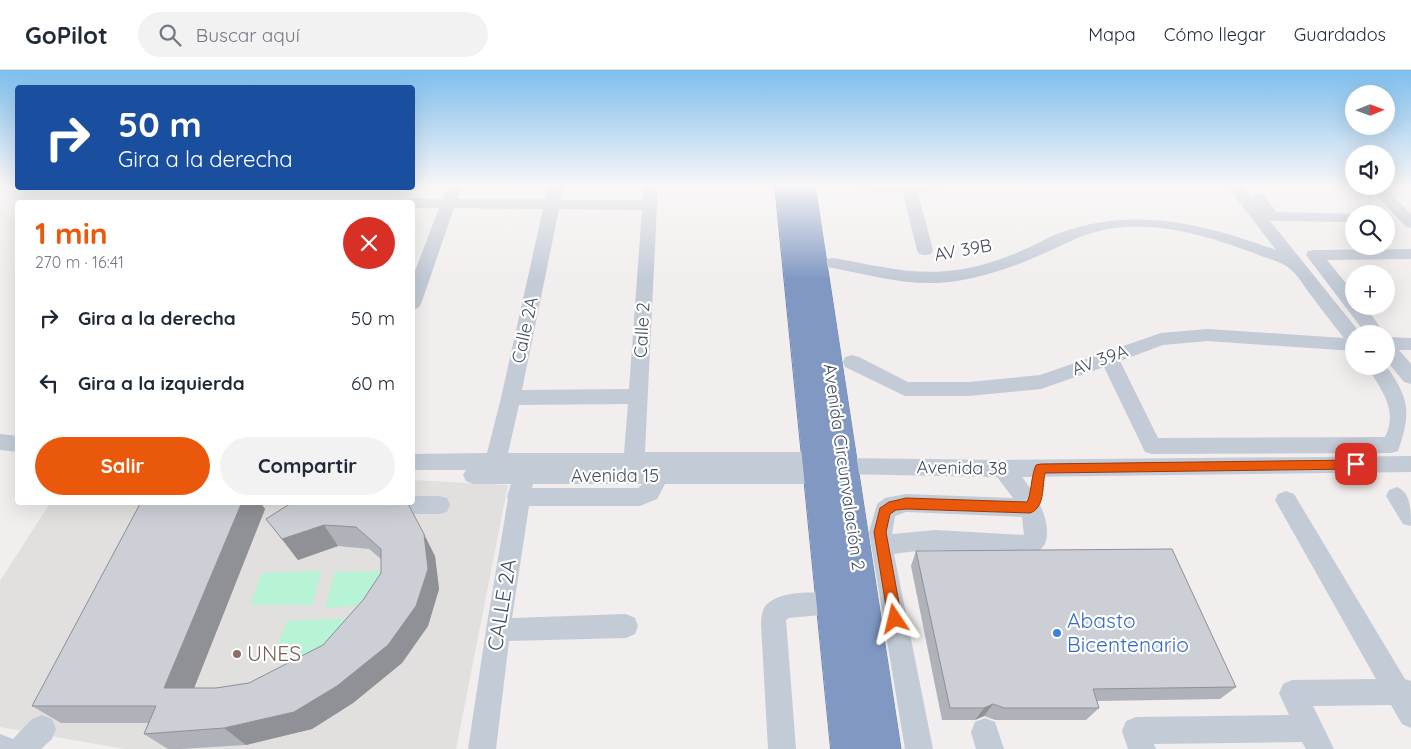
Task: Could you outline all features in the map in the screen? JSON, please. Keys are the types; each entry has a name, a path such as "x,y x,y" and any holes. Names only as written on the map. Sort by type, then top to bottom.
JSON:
{"highway":[{"name":"Avenida Circunvalación 2","path":"789,217 826,467 882,749"},
{"name":"Avenida Circunvalación 2","path":"807,217 826,467 832,603 850,749"}],"street":[{"path":"415,295 443,217"},
{"name":"Calle 2A","path":"494,469 550,217"},
{"name":"Calle 2","path":"633,469 649,217"},
{"path":"916,217 925,250"},
{"path":"1272,217 1345,218"},
{"path":"1223,238 1245,232 1260,219 1345,327"},
{"path":"1395,219 1409,220"},
{"name":"AV 39B","path":"832,263 914,276 945,277 1010,261 1088,228 1125,222 1155,224 1223,238 1297,266"},
{"path":"1345,294 1314,254 1411,254"},
{"path":"1361,315 1369,325"},
{"name":"AV 39A","path":"852,362 905,389 969,389 1041,382 1161,338 1208,335 1345,345"},
{"path":"1395,343 1411,344"},
{"path":"1109,358 1152,446 1391,445 1398,435 1404,418 1401,403 1383,375"},
{"path":"1395,358 1411,377"},
{"path":"511,398 638,396"},
{"path":"0,442 15,444"},
{"name":"Avenida 15","path":"415,462 494,469 522,478 633,469 826,467"},
{"name":"Avenida 38","path":"826,467 1041,469 1411,464"},
{"name":"Avenida 15","path":"633,469 658,476 826,467"},
{"name":"Avenida 15","path":"415,475 494,469"},
{"path":"881,545 936,540 1017,546 1029,545 1035,541 1036,534 1027,499 1003,469"},
{"path":"1030,508 1035,502 1036,487 1041,469"},
{"path":"522,478 640,497 649,493 658,476"},
{"name":"CALLE 2A","path":"482,749 498,630 522,478"},
{"path":"1397,496 1411,517"},
{"path":"1286,500 1404,692 1411,715"},
{"path":"919,749 881,545 881,522 884,512 893,505 906,503 1030,508"},
{"path":"364,506 439,505"},
{"path":"782,749 773,624 774,614 784,607 832,603"},
{"path":"498,630 626,626"},
{"path":"1142,749 1136,731 1314,738 1292,693 1404,692"},
{"path":"22,749 42,729"},
{"path":"0,748 4,749"}],"shaded area":[{"name":"UNES","path":"415,480 508,485 456,749 124,749 0,727 0,581 49,505 415,505"}],"green space":[{"path":"321,571 312,605 250,605 262,573"},
{"path":"389,571 382,604 325,608 335,572"},
{"path":"360,618 350,655 273,658 287,621"}],"building":[{"path":"139,505 241,505 164,688 216,688 249,683 323,645 363,600 381,573 381,549 356,527 324,525 282,539 266,519 288,505 409,505 424,534 428,569 416,606 388,645 337,686 294,712 224,728 144,734 156,706 32,706"},
{"name":"Abasto Bicentenario","path":"1172,549 1236,687 1093,689 1099,708 1004,708 993,704 984,708 950,708 916,551"}],"place":[{"name":"Abasto Bicentenario","path":"1057,633"},
{"name":"UNES","path":"237,654"}],"route":[{"path":"895,619 880,532 884,512 893,505 906,503 1030,508 1035,502 1036,487 1041,469 1356,464"}]}
